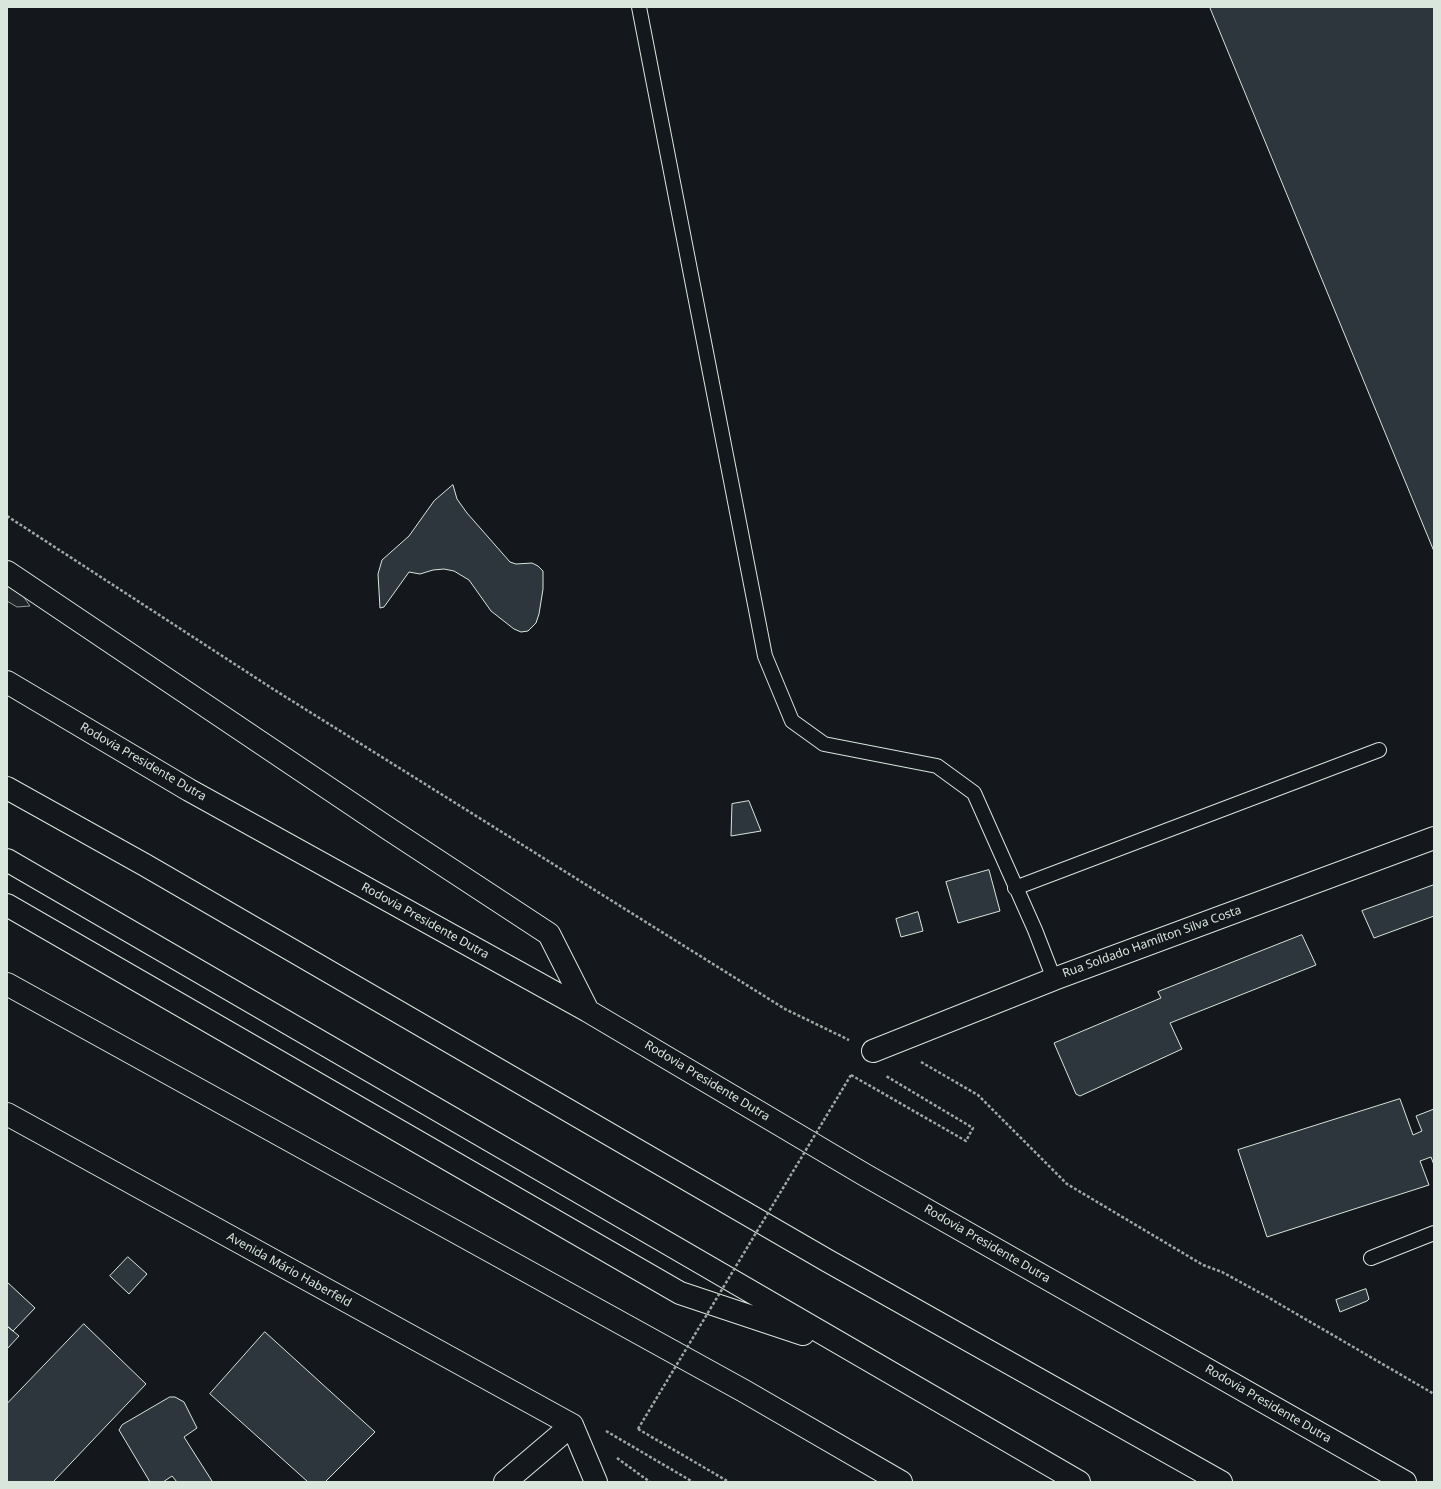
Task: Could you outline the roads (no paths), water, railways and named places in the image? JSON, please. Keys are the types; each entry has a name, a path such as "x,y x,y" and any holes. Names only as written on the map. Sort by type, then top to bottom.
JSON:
{"main road":[{"path":"7,572 396,834 549,934 588,1011"},
{"name":"Rodovia Presidente Dutra","path":"7,682 189,790 588,1011 865,1175 1405,1482"},
{"path":"7,788 145,865 828,1261 1221,1482"},
{"name":"Rua Soldado Hamílton Silva Costa","path":"873,1051 1054,979 1434,838"},
{"path":"7,860 1079,1482"},
{"path":"7,905 680,1293 848,1348"},
{"path":"7,984 744,1391 901,1482"},
{"name":"Avenida Mário Haberfeld","path":"7,1114 572,1425"},
{"path":"505,1482 572,1425 596,1482"}],"lane":[{"path":"639,7 765,656 792,721 824,744 937,766 974,793 1035,930 1054,979"},
{"path":"1015,888 1379,750"},
{"path":"1371,1258 1434,1233"}]}
